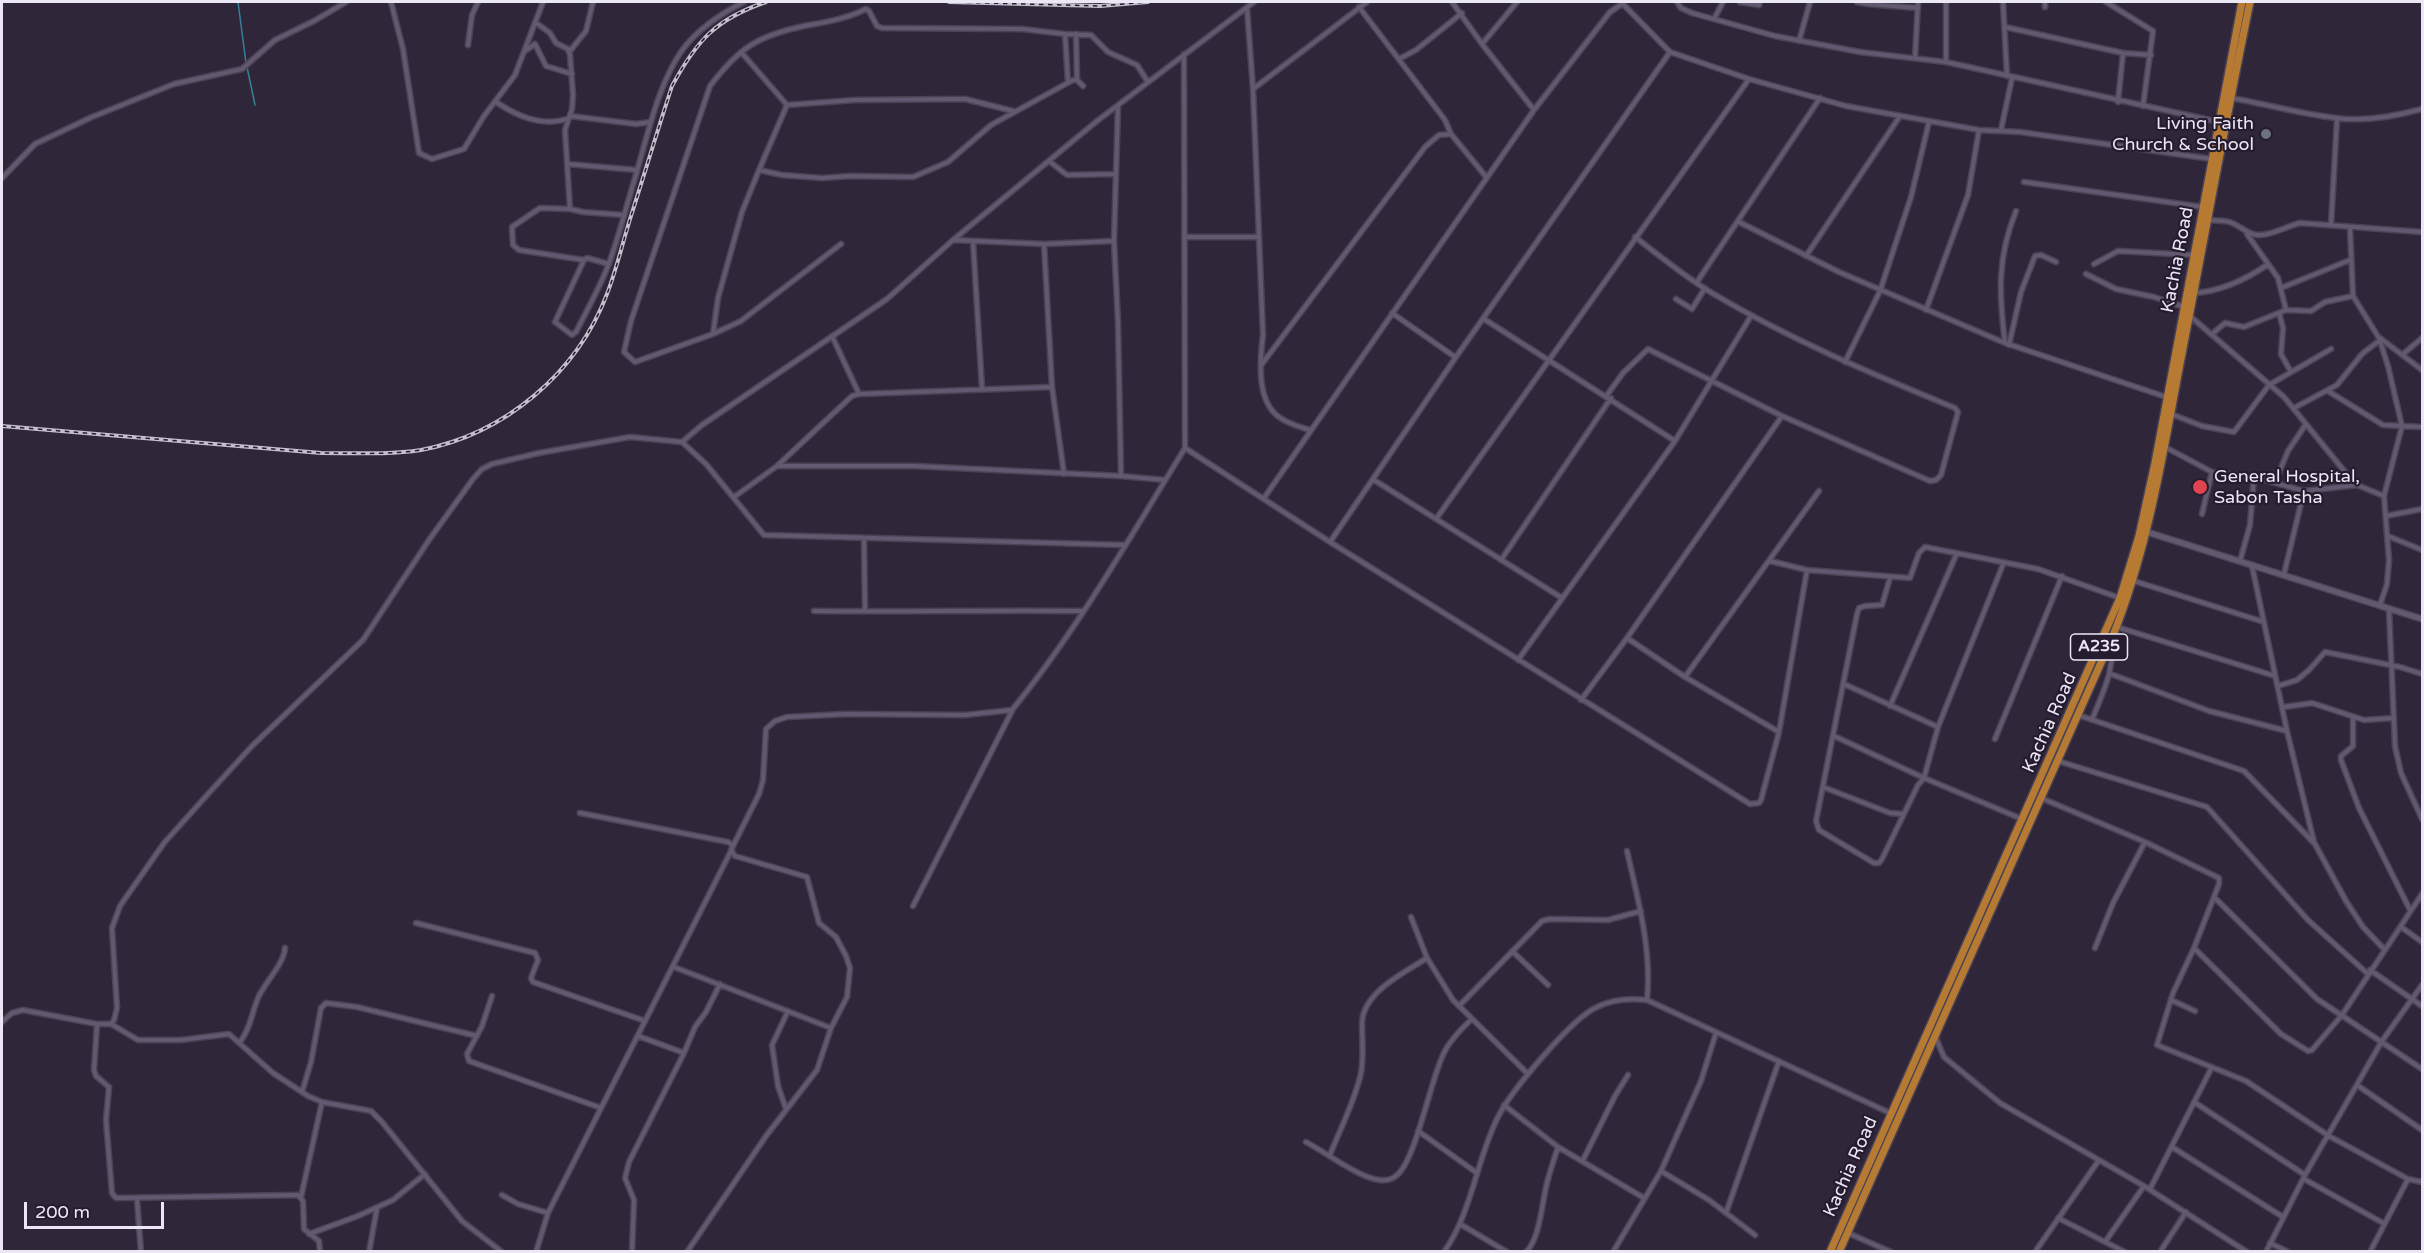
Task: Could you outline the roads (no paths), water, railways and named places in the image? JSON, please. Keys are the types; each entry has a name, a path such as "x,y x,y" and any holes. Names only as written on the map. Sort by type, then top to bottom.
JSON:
{"highway":[{"name":"Kachia Road","path":"1839,1251 2077,715 2120,598 2142,523 2242,2"},
{"name":"Kachia Road","path":"1830,1251 2023,820 2103,648 2112,638 2117,627 2134,581 2147,532 2171,414 2250,2"}],"street":[{"path":"2,178 35,144 92,117 174,84 244,68 274,40 314,21 346,2"},
{"path":"391,2 403,49 420,154 432,159 464,149 484,116 515,75 543,2"},
{"path":"468,45 472,15 478,2"},
{"path":"570,209 565,130 573,95 569,51 586,31 593,2"},
{"path":"584,260 555,322 572,334 576,332 593,300 609,264 652,122 665,84 681,51 699,30 724,12 744,2"},
{"path":"682,442 702,425 886,299 953,240 1118,105 1254,2"},
{"path":"1253,88 1367,2"},
{"path":"1452,2 1534,110"},
{"path":"1482,44 1517,2"},
{"path":"1677,2 1681,8 1692,13 1799,41 1860,52 1946,62 2219,123"},
{"path":"1714,19 1723,2"},
{"path":"1740,2 1759,5 1760,2"},
{"path":"1799,41 1810,2"},
{"path":"1857,2 1886,3 1918,8"},
{"path":"1915,58 1918,2"},
{"path":"1946,2 1946,62"},
{"path":"2001,130 2010,77 2003,2"},
{"path":"2106,2 2153,31 2143,106"},
{"path":"1264,498 1534,110 1605,17 1621,3 1670,52 1749,79 1820,98 1929,122 1979,130 2001,130 2106,143 2212,159"},
{"path":"1247,7 1253,88 1264,393 1269,407 1278,417 1310,430"},
{"path":"1359,7 1445,120 1451,134 1487,178"},
{"path":"841,244 741,321 713,334 635,362 624,352 631,321 710,86 731,59 755,42 805,26 830,23 866,9 869,10 877,26 882,28 1022,29 1091,35 1108,52 1137,65 1148,82"},
{"path":"1399,59 1416,50 1462,13"},
{"path":"535,21 550,33 556,43 569,51"},
{"path":"2005,27 2123,53 2151,55"},
{"path":"1065,34 1068,82"},
{"path":"1076,34 1077,80 1083,86"},
{"path":"523,52 536,44 546,66 572,74"},
{"path":"741,52 787,105"},
{"path":"1330,542 1456,357 1670,52"},
{"path":"2118,102 2123,53"},
{"path":"913,906 1012,710 1038,679 1084,611 1185,448 1184,54"},
{"path":"1436,519 1749,79"},
{"path":"759,170 782,175 822,178 913,177 948,162 991,125 1068,82 1077,80"},
{"path":"2230,97 2337,118 2371,118 2405,114 2422,109"},
{"path":"1697,283 1820,98"},
{"path":"787,105 855,100 965,99 1014,112"},
{"path":"496,102 512,113 532,119 559,122 569,118 636,124 652,122"},
{"path":"713,334 718,298 739,222 787,105"},
{"path":"1118,105 1114,241 1121,476"},
{"path":"1806,256 1900,116"},
{"path":"2331,225 2337,118"},
{"path":"1845,362 1880,291 1911,197 1929,122"},
{"path":"1926,311 1968,195 1979,130"},
{"path":"1262,365 1425,147 1439,135 1451,134"},
{"path":"1049,161 1067,175 1116,174"},
{"path":"567,164 637,170"},
{"path":"2024,182 2204,207"},
{"path":"609,264 587,258 584,260 519,250 513,245 512,227 540,208 624,215"},
{"path":"2007,344 1999,282 2002,256 2016,211"},
{"path":"2207,220 2232,223 2246,233 2266,265 2275,273 2282,288 2286,310"},
{"path":"1739,222 1806,256 1926,311 2007,344 2167,397"},
{"path":"2246,233 2269,234 2282,227 2300,223 2422,232"},
{"path":"2350,228 2353,296 2380,339 2402,426 2384,496 2388,536 2388,572 2380,605"},
{"path":"1184,237 1259,237"},
{"path":"1501,560 1623,373 1648,349 1782,416 1930,481 1936,480 1941,475 1958,412 1955,408 1845,362 1751,315 1697,283 1635,237"},
{"path":"953,240 1044,244 1114,241"},
{"path":"973,241 982,388"},
{"path":"1044,244 1052,387 1064,474"},
{"path":"2094,264 2118,251 2194,255"},
{"path":"2007,344 2021,292 2035,255 2041,255 2056,262"},
{"path":"2282,288 2350,260"},
{"path":"2194,292 2219,289 2237,283 2266,265"},
{"path":"2086,274 2116,289 2154,297 2184,307"},
{"path":"1676,299 1692,309 1705,288"},
{"path":"2212,334 2225,323 2244,327 2286,310 2311,311 2325,302 2353,296"},
{"path":"1392,313 1456,357"},
{"path":"2279,313 2283,328 2281,354 2291,372"},
{"path":"1518,660 1675,441 1751,315"},
{"path":"2190,315 2277,390 2357,485 2384,496"},
{"path":"1484,319 1675,441"},
{"path":"832,336 859,394"},
{"path":"2402,355 2422,338"},
{"path":"2380,339 2422,370"},
{"path":"2294,408 2328,391 2344,377 2362,354 2380,339"},
{"path":"2171,414 2202,426 2235,432 2269,385 2331,349"},
{"path":"734,497 777,466 852,396 982,388 1052,387"},
{"path":"2328,391 2383,425 2422,427"},
{"path":"1581,700 1782,416"},
{"path":"2275,483 2288,451 2306,424"},
{"path":"111,1024 117,1008 112,928 120,906 164,843 208,794 252,746 363,640 429,540 482,469 492,464 630,437 682,442 734,497 764,535 1125,544"},
{"path":"2164,446 2212,472 2254,477 2304,491 2357,485"},
{"path":"1185,448 1581,700 1754,804 1761,800 1779,732 1807,570"},
{"path":"777,466 914,466 1165,480"},
{"path":"2202,514 2212,472"},
{"path":"2240,561 2252,514 2254,477"},
{"path":"1374,480 1562,598"},
{"path":"1685,677 1819,491"},
{"path":"2284,574 2304,491"},
{"path":"2386,516 2422,509"},
{"path":"2147,532 2422,619"},
{"path":"2388,536 2422,550"},
{"path":"864,537 865,611"},
{"path":"1770,561 1807,570 1910,578 1919,553 1925,548 2004,561 2062,576 2120,598"},
{"path":"1890,706 1957,553"},
{"path":"1890,578 1882,605 1865,606 1859,609 1816,821 1818,828 1874,863 1879,863 1882,859 1918,785 1924,778 1938,727 2004,561"},
{"path":"2252,565 2284,707 2287,731 2314,844"},
{"path":"1995,739 2062,576"},
{"path":"2134,581 2264,622"},
{"path":"2389,608 2395,746 2401,773 2422,819"},
{"path":"814,611 979,609 1084,611"},
{"path":"2117,627 2276,676"},
{"path":"1627,638 1685,677 1779,732"},
{"path":"2092,720 2110,674 2113,657 2112,638"},
{"path":"2278,686 2297,680 2325,652 2391,665 2422,674"},
{"path":"2110,674 2209,711 2287,731"},
{"path":"1844,684 1938,727"},
{"path":"2284,707 2312,703 2364,720 2394,718"},
{"path":"536,1251 548,1213 674,967 759,794 764,770 766,729 780,719 846,714 965,715 1012,710"},
{"path":"2077,715 2244,771 2314,844 2363,927 2384,949"},
{"path":"2353,717 2353,746 2341,756 2341,760 2359,808 2410,910"},
{"path":"1834,736 1924,778 2023,820"},
{"path":"2057,760 2207,807 2308,920 2369,972 2422,1006"},
{"path":"1823,787 1890,813 1904,814"},
{"path":"2041,798 2216,875 2220,881 2194,948 2170,1000 2157,1045 2246,1081 2329,1136 2408,1179 2422,1182"},
{"path":"580,813 728,842 735,856 802,874 809,880 819,923 836,937 850,968 847,997 831,1028 817,1070 786,1109 687,1251"},
{"path":"2095,948 2113,903 2145,843"},
{"path":"1627,851 1641,911 1648,961 1647,1000"},
{"path":"2194,948 2281,1034 2303,1050 2312,1050 2342,1015 2422,894"},
{"path":"2214,897 2317,999 2422,1069"},
{"path":"1459,1006 1536,925 1550,919 1608,920 1641,911"},
{"path":"1411,917 1427,958 1448,993 1528,1074"},
{"path":"416,923 535,953 538,960 531,978 533,981 645,1021"},
{"path":"2401,927 2422,942"},
{"path":"240,1042 249,1029 258,999 272,973 283,959 285,948"},
{"path":"1512,951 1548,985"},
{"path":"1330,1155 1360,1076 1363,1057 1362,1020 1365,1009 1374,995 1427,958"},
{"path":"674,967 831,1028"},
{"path":"632,1251 634,1200 626,1184 626,1170 684,1053 694,1027 706,1012 720,984"},
{"path":"2266,1251 2382,1041 2422,985"},
{"path":"492,996 477,1036 467,1054 469,1061 601,1108"},
{"path":"1444,1251 1460,1224 1491,1134 1504,1106 1528,1074 1586,1013 1596,1007 1619,1000 1647,1000 1891,1114"},
{"path":"2170,1000 2195,1011"},
{"path":"302,1092 311,1062 321,1008 327,1004 357,1008 477,1036"},
{"path":"2,1022 12,1013 22,1010 97,1024 111,1024 138,1040 181,1040 229,1034 273,1073 302,1092 322,1102 357,1107 377,1116 462,1221 502,1251"},
{"path":"786,1109 778,1086 772,1045 788,1011"},
{"path":"1306,1142 1368,1178 1391,1179 1397,1176 1406,1163 1419,1131 1444,1052 1458,1032 1472,1019"},
{"path":"97,1024 94,1070 96,1076 110,1087 106,1120 112,1194 120,1199 292,1194 301,1197"},
{"path":"1613,1251 1661,1171 1701,1081 1716,1033"},
{"path":"1935,1035 1944,1056 2000,1103 2150,1189 2247,1251"},
{"path":"638,1036 684,1053"},
{"path":"1726,1213 1779,1060"},
{"path":"2150,1189 2212,1066"},
{"path":"1583,1160 1615,1096 1629,1075"},
{"path":"2357,1085 2422,1130"},
{"path":"320,1251 319,1241 304,1229 301,1197 322,1102"},
{"path":"2194,1102 2305,1177 2383,1223"},
{"path":"1504,1106 1558,1147 1644,1198"},
{"path":"1419,1131 1478,1173"},
{"path":"1526,1251 1531,1248 1536,1234 1547,1183 1558,1147"},
{"path":"2172,1147 2283,1217"},
{"path":"2035,1251 2098,1160"},
{"path":"1661,1171 1726,1213 1755,1235"},
{"path":"309,1234 393,1200 425,1174"},
{"path":"2370,1251 2408,1179"},
{"path":"2105,1242 2144,1186"},
{"path":"502,1195 518,1204 548,1213"},
{"path":"137,1199 141,1251"},
{"path":"369,1251 377,1208"},
{"path":"2160,1251 2186,1212"},
{"path":"2058,1218 2125,1251"},
{"path":"1460,1224 1507,1251"},
{"path":"1847,1232 1891,1251"},
{"path":"2270,1243 2288,1251"}],"waterway":[{"path":"238,2 246,63"},
{"path":"247,67 255,105"}],"railway":[{"path":"2,426 321,453 397,453 421,450 452,442 481,430 534,396 557,374 577,349 594,323 611,284 672,86 690,56 710,33 734,16 766,2"},
{"path":"949,2 1100,6 1148,2"}],"place":[{"name":"Living Faith Church & School","path":"2266,134"},
{"name":"General Hospital, Sabon Tasha","path":"2200,487"}]}
